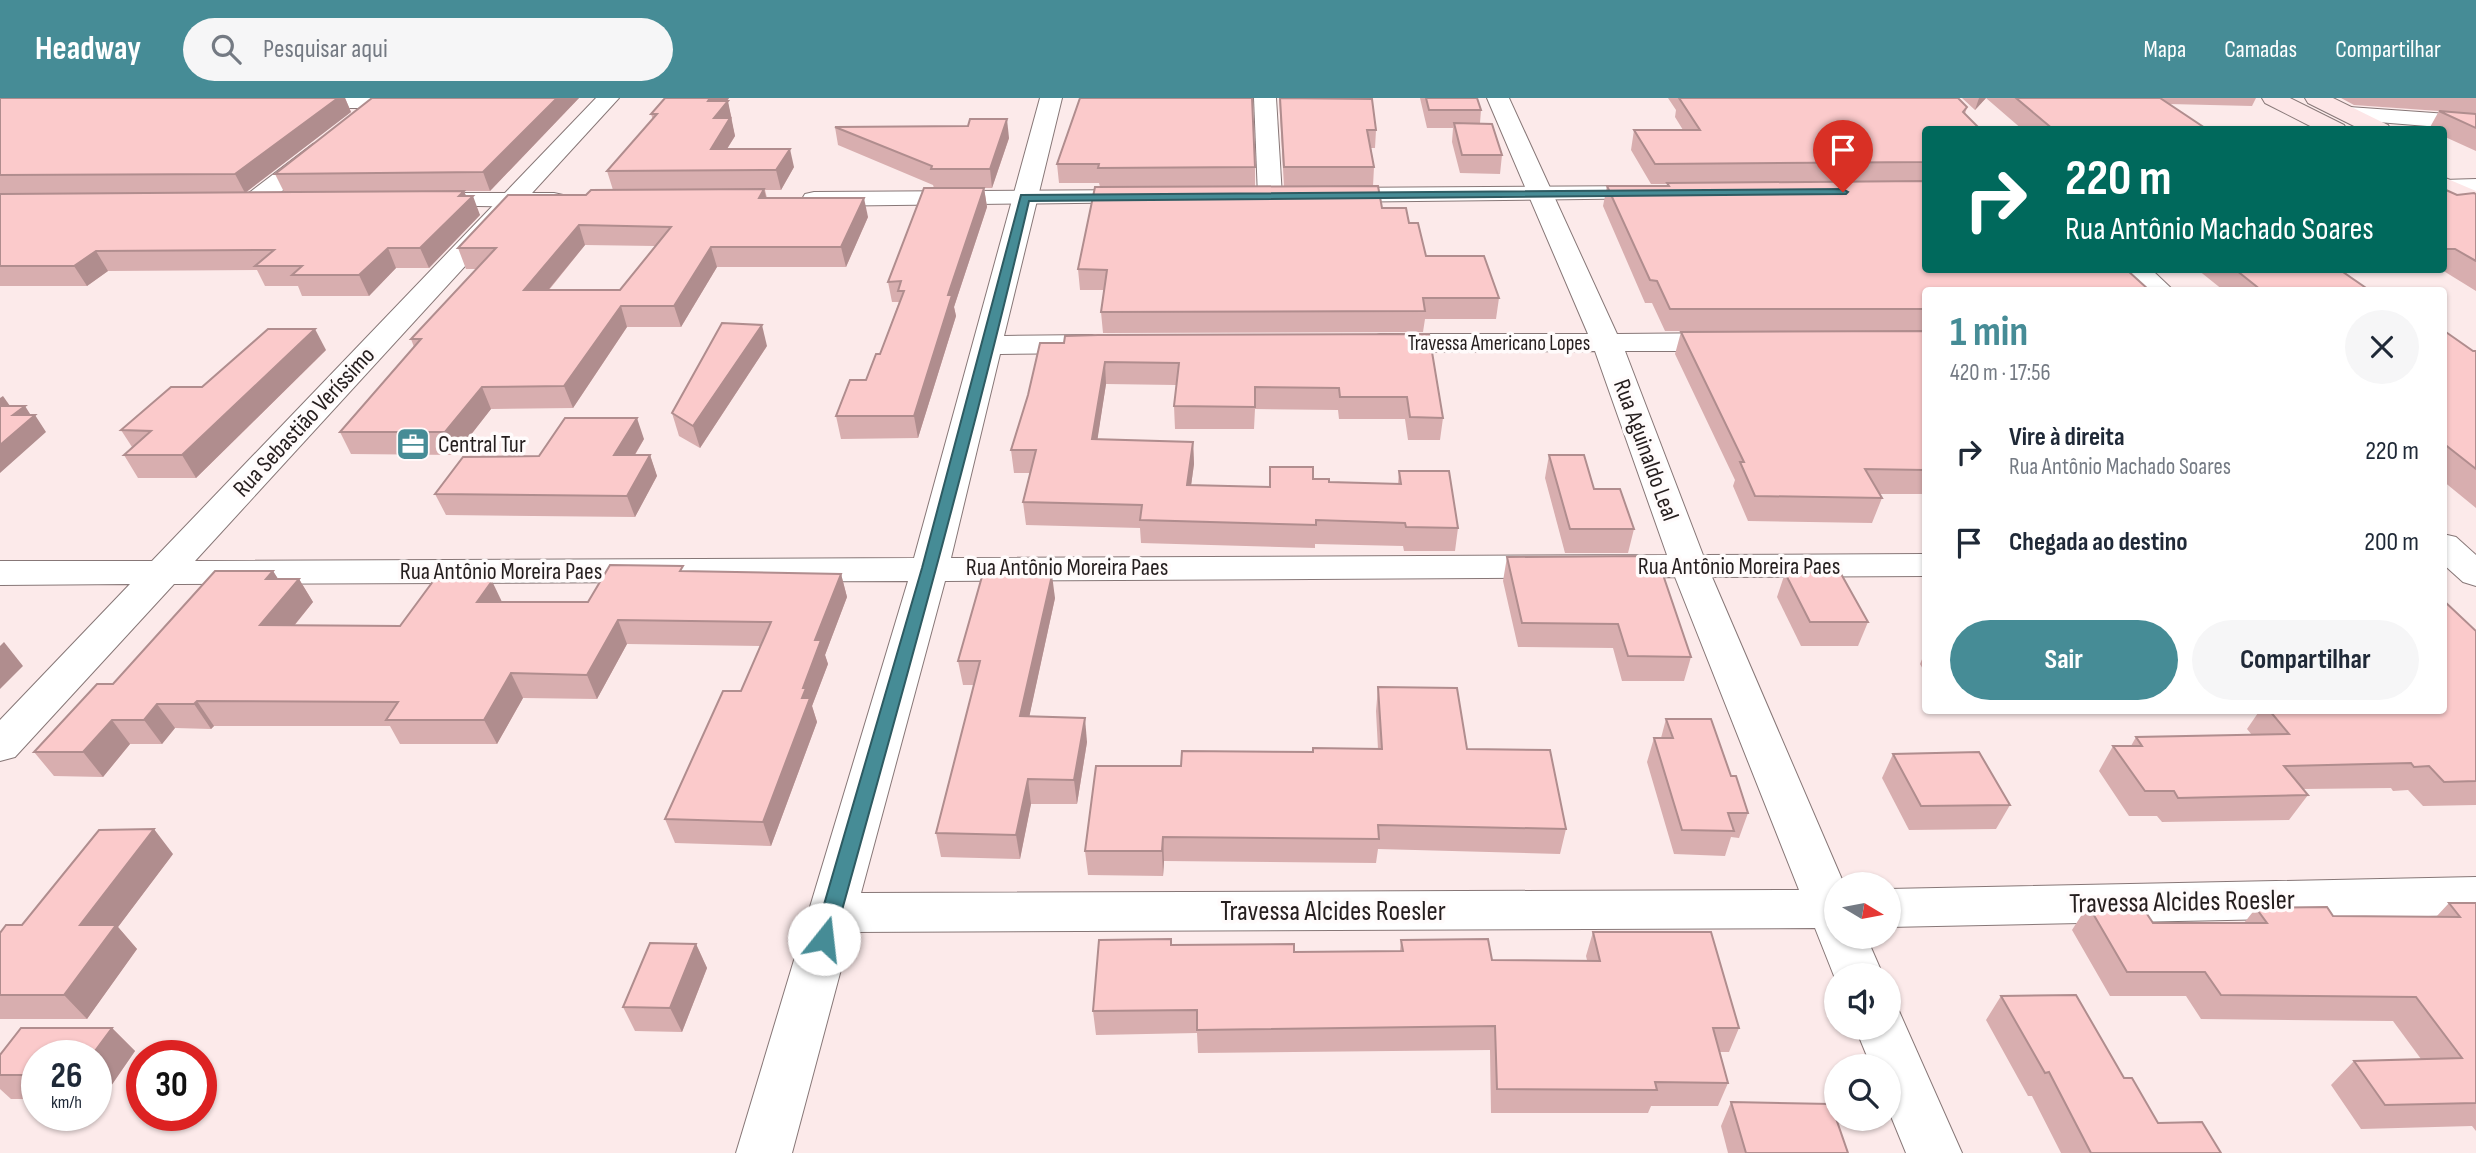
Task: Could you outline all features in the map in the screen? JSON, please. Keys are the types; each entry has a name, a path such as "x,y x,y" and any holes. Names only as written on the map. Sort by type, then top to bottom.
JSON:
{"main road":[{"path":"2273,98 2362,126"},
{"path":"2316,98 2343,122"},
{"path":"2447,163 2476,177"},
{"path":"2447,187 2476,200"}],"street":[{"name":"Rua Sebastião Veríssimo","path":"0,746 608,98"},
{"path":"764,1153 930,568 1051,98"},
{"path":"1265,98 1270,196"},
{"name":"Rua Aguinaldo Leal","path":"1498,98 1607,343 1689,566 1824,890"},
{"path":"272,103 384,100"},
{"path":"254,201 384,100"},
{"path":"2343,122 2476,123"},
{"path":"2447,186 2476,186"},
{"path":"1242,196 1678,193"},
{"path":"789,199 1174,197"},
{"path":"403,200 581,200"},
{"path":"228,201 295,201"},
{"path":"2139,273 2156,287"},
{"name":"Travessa Americano Lopes","path":"1346,344 1759,342"},
{"path":"989,345 1113,344"},
{"name":"Rua Antônio Moreira Paes","path":"0,573 1922,565"},
{"name":"Travessa Alcides Roesler","path":"1901,908 2476,896"},
{"name":"Travessa Alcides Roesler","path":"831,912 1824,919"},
{"path":"1886,1040 1934,1153"}],"building":[{"path":"0,98 338,98 235,174 0,175"},
{"path":"372,98 557,98 483,172 275,174"},
{"path":"665,98 710,98 708,101 728,101 714,118 730,118 711,149 790,149 776,170 607,171 657,114 651,114"},
{"path":"1080,98 1252,98 1255,167 1098,168 1099,164 1057,164"},
{"path":"1280,98 1372,99 1376,130 1367,130 1374,167 1284,167"},
{"path":"1426,98 1477,98 1481,110 1429,110"},
{"path":"1679,98 1958,98 1967,107 1963,112 1977,126 1922,126 1922,162 1655,164 1634,130 1700,130"},
{"path":"2016,98 2160,98 2202,126 2049,126"},
{"path":"2439,111 2476,114 2476,128"},
{"path":"970,119 1007,119 990,169 931,169 932,166 835,127 968,126"},
{"path":"1454,123 1492,124 1502,155 1462,155"},
{"path":"1922,181 1922,273 2130,273 2146,287 1922,287 1922,309 1670,309 1657,281 1650,280 1607,186 1669,186 1667,183"},
{"path":"1378,186 1382,208 1406,208 1409,223 1418,223 1426,256 1484,256 1499,298 1423,298 1425,311 1101,312 1107,270 1078,269 1095,187"},
{"path":"924,188 984,188 948,295 952,295 914,416 836,416 850,380 866,380 876,354 880,354 904,291 898,291 901,281 888,282"},
{"path":"764,189 759,198 864,198 841,247 711,247 674,306 621,306 564,386 482,387 445,432 340,432 421,339 411,339 496,248 458,248 508,195 586,195 591,190","holes":["579,225 671,227 620,290 524,290"]},
{"path":"2447,190 2457,195 2474,193 2476,261 2455,249 2447,249"},
{"path":"464,191 459,196 473,196 420,248 388,248 359,275 292,275 302,266 255,266 274,250 96,251 74,266 0,266 0,194"},
{"path":"2240,273 2344,273 2365,287 2257,287"},
{"path":"722,323 762,325 693,426 672,413"},
{"path":"268,329 315,329 182,455 124,455 151,431 121,430 171,387 202,387"},
{"path":"1922,331 1922,470 1865,469 1882,498 1755,496 1740,462 1744,462 1681,332"},
{"path":"2447,333 2476,351 2476,469 2447,446"},
{"path":"1429,334 1443,418 1410,417 1407,397 1340,397 1339,388 1255,387 1255,407 1174,406 1179,363 1105,362 1092,439 1193,442 1187,485 1270,487 1270,467 1313,467 1313,479 1329,479 1329,482 1401,484 1399,471 1449,471 1458,528 1316,520 1316,525 1140,520 1142,505 1023,502 1036,450 1011,450 1040,343 1064,343 1065,336 1098,335"},
{"path":"0,406 25,406 13,415 35,415 0,445"},
{"path":"565,418 637,418 614,455 650,455 627,496 435,494 463,457 539,456"},
{"path":"1549,455 1584,455 1594,489 1620,489 1634,529 1570,529"},
{"path":"1643,556 1646,566 1660,566 1691,657 1628,656 1618,624 1522,623 1507,557"},
{"path":"610,565 683,566 680,571 841,574 815,640 821,640 803,688 806,688 802,698 810,698 763,822 665,819 723,691 741,691 771,622 618,620 587,675 511,673 484,720 386,720 398,702 197,701 194,704 157,704 144,720 112,720 83,752 34,752 97,684 113,684 215,571 273,571 266,579 299,579 260,625 400,626 434,580 492,581 477,602 588,602"},
{"path":"1840,572 1868,622 1810,622 1785,573"},
{"path":"983,573 1052,575 1020,716 1085,718 1074,780 1028,779 1016,835 936,833 980,661 958,661"},
{"path":"2447,604 2476,631 2476,781 2444,782 2429,766 2414,767 2411,763 2284,766 2308,795 2178,798 2174,791 2145,791 2113,746 2142,746 2136,737 2289,734 2272,714 2447,714"},
{"path":"1378,687 1457,688 1467,749 1550,750 1566,829 1378,825 1379,839 1163,837 1162,851 1085,851 1096,766 1181,766 1182,751 1313,752 1313,748 1382,749"},
{"path":"1666,719 1711,719 1731,776 1736,776 1748,813 1728,813 1734,831 1682,830 1654,738 1673,738"},
{"path":"1979,752 2010,805 1921,806 1893,754"},
{"path":"154,829 80,925 116,925 64,995 0,995 0,933 6,925 22,925 99,830"},
{"path":"2449,903 2476,903 2476,1103 2385,1105 2354,1061 2462,1058 2416,997 2221,995 2205,972 2127,972 2088,905 2141,905 2153,923 2267,923 2256,908 2327,907 2333,916 2460,917"},
{"path":"1593,932 1711,932 1739,1028 1713,1028 1728,1083 1655,1082 1657,1090 1497,1089 1495,1026 1197,1030 1197,1010 1093,1011 1099,940 1171,939 1171,945 1294,944 1294,952 1403,951 1401,940 1488,939 1492,960 1600,961"},
{"path":"650,943 696,944 670,1008 623,1007"},
{"path":"2076,995 2124,1078 2132,1078 2158,1123 2202,1122 2221,1153 2091,1153 2049,1072 2045,1073 2001,996"},
{"path":"21,1028 112,1028 103,1040 21,1040 21,1075 0,1075 0,1055"},
{"path":"1731,1102 1824,1104 1824,1131 1840,1131 1848,1153 1746,1153"}],"place":[{"name":"Central Tur","path":"413,444"}],"route":[{"path":"824,939 930,568 1025,198 1843,192"}]}
